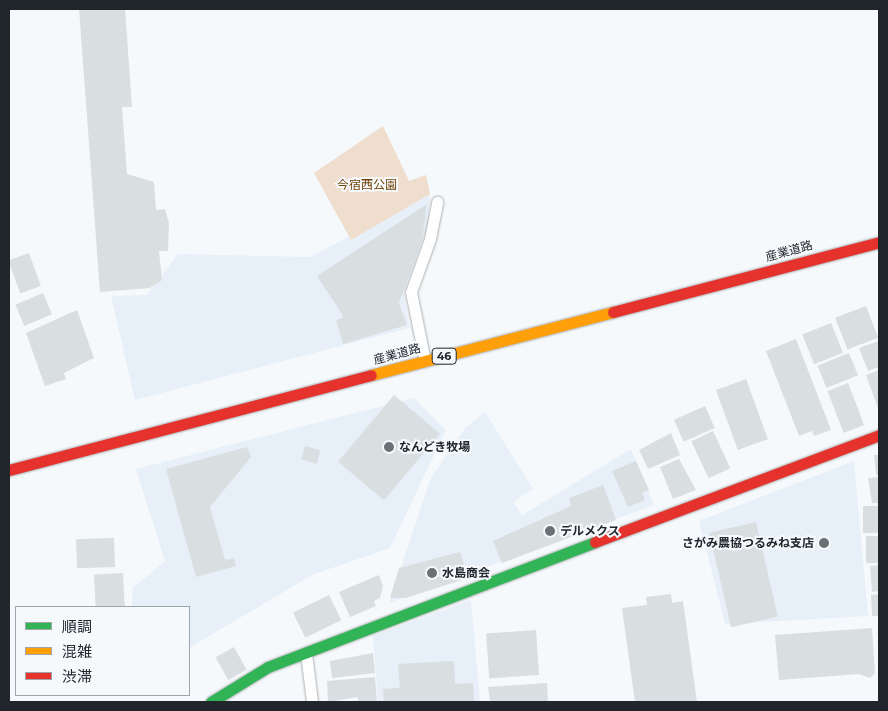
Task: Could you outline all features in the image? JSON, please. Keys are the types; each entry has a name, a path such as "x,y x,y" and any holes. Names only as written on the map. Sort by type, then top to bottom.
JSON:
{"main road":[{"name":"産業道路","path":"9,470 879,242"},
{"path":"210,702 268,667 879,435"}],"lane":[{"path":"425,361 411,292 430,240 437,202"},
{"path":"306,653 312,702"}],"shaded area":[{"path":"430,194 428,226 404,293 409,328 135,400 111,296 147,295 178,254 310,257"},
{"path":"414,398 446,430 390,548 312,575 190,647 190,606 132,606 133,588 165,561 136,469"},
{"path":"485,412 533,489 513,502 522,515 631,449 654,505 389,603 431,478 465,428"},
{"path":"854,461 868,616 725,624 699,521"},
{"path":"471,600 480,702 378,702 373,636"}],"green space":[{"name":"今宿西公園","path":"383,126 409,181 426,175 430,194 351,240 314,173"}],"building":[{"path":"79,9 125,9 132,107 122,107 127,174 154,182 156,210 165,209 169,223 168,251 159,251 162,280 150,288 100,292"},
{"path":"427,204 422,241 399,303 407,325 343,344 336,320 343,318 342,314 317,276"},
{"path":"29,253 41,286 20,293 9,260"},
{"path":"43,293 52,314 24,326 15,305"},
{"path":"866,306 878,338 847,350 835,318"},
{"path":"77,310 94,358 64,373 66,379 45,386 26,333"},
{"path":"831,323 843,353 814,364 802,335"},
{"path":"796,339 831,430 814,436 812,431 799,436 766,351"},
{"path":"879,341 879,367 868,371 859,348"},
{"path":"849,353 858,375 826,388 817,366"},
{"path":"879,370 879,411 866,375"},
{"path":"746,379 768,439 738,450 716,390"},
{"path":"848,383 864,425 844,433 827,391"},
{"name":"なんどき牧場","path":"394,395 440,434 384,500 338,462"},
{"path":"705,406 715,428 684,442 674,420"},
{"path":"713,431 730,468 709,478 691,441"},
{"path":"671,433 680,455 648,469 639,450"},
{"path":"305,446 320,450 317,464 301,460"},
{"path":"247,447 251,457 210,507 225,560 234,558 236,566 196,577 166,469"},
{"path":"874,455 879,455 879,475 876,475"},
{"path":"679,459 696,490 673,499 660,467"},
{"path":"636,461 649,490 642,493 645,500 628,507 612,471"},
{"path":"879,477 879,503 872,503 868,478"},
{"name":"デルメクス","path":"603,485 616,520 502,563 493,541 571,506 569,498"},
{"path":"863,506 879,506 879,533 863,533"},
{"path":"756,522 778,617 731,627 709,533"},
{"path":"866,536 879,536 879,563 866,563"},
{"path":"114,538 115,567 77,568 76,539"},
{"name":"水島商会","path":"460,552 468,578 406,598 390,598 399,568"},
{"path":"879,565 879,591 872,592 870,566"},
{"path":"123,573 125,606 96,606 94,575"},
{"path":"379,575 383,586 380,598 374,601 376,606 350,617 339,592"},
{"path":"671,594 672,603 683,601 697,702 635,702 622,608 647,605 646,597"},
{"path":"879,594 879,616 872,616 871,595"},
{"path":"329,595 341,620 305,638 293,613"},
{"path":"872,628 875,673 870,678 859,674 779,680 775,635"},
{"path":"536,630 539,675 489,678 486,633"},
{"path":"234,647 247,670 228,680 216,657"},
{"path":"373,653 375,673 332,678 330,661"},
{"path":"454,661 455,684 473,683 474,702 384,702 383,689 400,688 398,664"},
{"path":"375,677 377,702 358,702 358,697 328,702 327,681"},
{"path":"547,683 548,702 490,702 488,687"}],"traffic: fast":[{"path":"211,702 268,667 595,542"}],"traffic: slow":[{"path":"371,375 613,312"}],"traffic: jam":[{"path":"613,312 879,242"},
{"path":"9,470 371,375"},
{"path":"595,542 879,435"}],"place":[{"name":"なんどき牧場","path":"389,447"},
{"name":"デルメクス","path":"550,531"},
{"name":"さがみ農協つるみね支店","path":"824,543"},
{"name":"水島商会","path":"432,573"}]}
